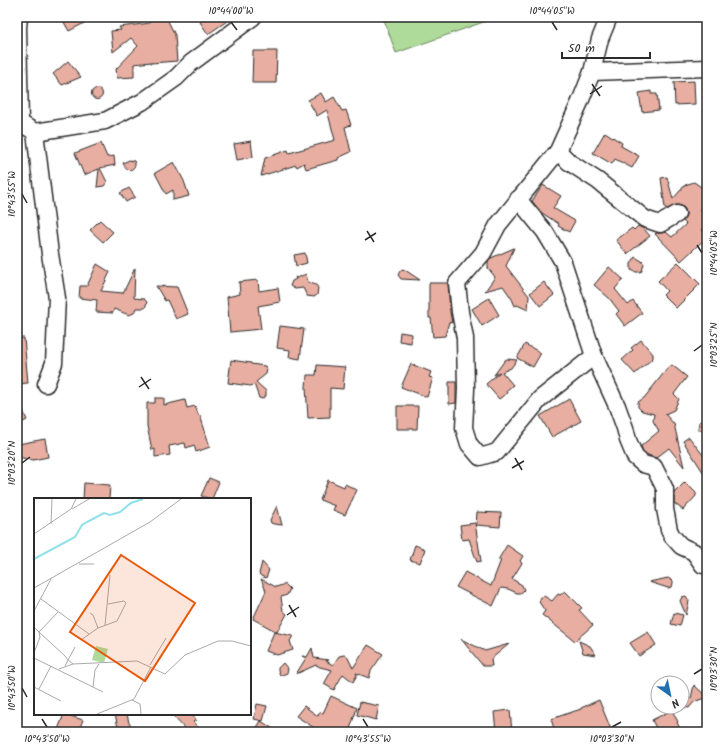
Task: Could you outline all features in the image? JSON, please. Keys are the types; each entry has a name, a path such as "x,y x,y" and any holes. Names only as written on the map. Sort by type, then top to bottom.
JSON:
{"street":[{"path":"19,17 19,122 35,132 105,121 142,102 176,78 182,70 253,17"},
{"path":"594,356 540,399 497,452 480,457 469,444 464,428 466,389 465,338 460,312 457,283 483,253 498,225 558,151 592,72 600,39 609,17"},
{"path":"592,72 707,68"},
{"path":"35,132 57,298 54,363 46,384"},
{"path":"558,151 569,162 598,181 645,219 660,224 677,214"},
{"path":"518,199 545,232 563,262 594,356 620,413 635,457 643,464 654,467 665,489 665,509 669,530 672,536 680,546 694,552 703,565"}],"green space":[{"path":"383,17 491,17 492,19 396,53"}],"building":[{"path":"61,17 96,17 69,31"},
{"path":"153,17 166,17 175,35 177,61 134,64 134,77 117,78 116,69 138,46 131,38 113,52 111,31 121,30 119,27 150,23 148,19"},
{"path":"208,17 233,17 208,34 200,22"},
{"path":"253,51 277,51 276,83 252,83"},
{"path":"68,61 81,77 62,85 53,74"},
{"path":"694,81 695,104 675,105 674,82"},
{"path":"97,88 101,90 103,94 101,98 97,100 93,98 91,94 93,90"},
{"path":"651,91 651,94 657,94 659,110 642,112 639,93"},
{"path":"321,93 326,102 334,97 342,111 346,110 351,125 345,127 351,152 338,158 338,160 306,169 304,163 297,167 296,165 261,176 265,158 288,150 289,153 335,140 327,110 317,116 308,100"},
{"path":"605,132 622,143 621,146 639,156 632,168 615,159 612,164 593,153"},
{"path":"251,141 253,157 237,160 234,144"},
{"path":"101,143 107,157 114,156 115,165 100,168 107,182 104,186 97,187 99,169 84,175 75,153"},
{"path":"129,160 134,161 135,164 131,170 126,169 123,163"},
{"path":"174,162 184,181 189,196 173,200 173,190 166,194 155,173"},
{"path":"667,177 673,199 685,185 694,182 704,189 701,202 704,204 700,210 707,214 707,223 702,230 707,237 681,261 655,234 666,232 672,237 686,224 683,221 686,214 685,209 682,206 677,205 667,209 665,208 661,178"},
{"path":"543,185 561,196 553,208 575,221 569,232 558,226 559,224 542,213 532,201"},
{"path":"129,188 135,197 126,202 120,193"},
{"path":"100,220 113,232 103,242 90,230"},
{"path":"638,226 644,229 650,236 627,254 616,240 632,228 634,230"},
{"path":"514,248 506,266 529,296 528,310 517,305 515,306 503,286 485,291 495,277 488,268 488,261 491,258"},
{"path":"305,253 307,263 296,266 294,255"},
{"path":"635,257 644,264 642,271 636,272 631,270 631,264"},
{"path":"678,262 700,284 676,308 663,295 667,291 658,281"},
{"path":"97,264 110,272 101,291 123,293 135,268 134,298 144,299 147,302 145,308 136,308 134,313 129,315 114,309 113,313 96,312 97,300 79,298 80,286 87,286"},
{"path":"609,267 623,279 615,289 628,305 633,301 642,313 625,326 616,314 619,311 609,298 594,285"},
{"path":"402,269 420,280 401,279 398,275"},
{"path":"306,274 308,282 316,285 318,288 317,295 314,297 307,296 303,288 295,289 290,286 292,281 296,279 295,277 297,278"},
{"path":"258,280 259,291 278,288 280,302 258,306 261,329 230,332 227,297 240,294 239,282"},
{"path":"544,282 554,295 540,306 530,293"},
{"path":"429,283 448,283 452,323 449,322 445,336 433,337 431,318 429,318"},
{"path":"156,286 177,287 188,314 176,319 167,300 165,301"},
{"path":"489,298 499,315 482,326 472,309"},
{"path":"280,326 304,329 300,359 289,357 290,350 277,348"},
{"path":"400,332 412,334 411,343 399,341"},
{"path":"17,338 24,338 28,383 17,384"},
{"path":"641,340 653,354 653,358 635,374 622,360 633,350 631,348"},
{"path":"525,344 541,353 533,367 517,358"},
{"path":"507,359 517,360 511,368 502,372 513,385 506,391 507,393 499,399 486,384 500,372 494,375"},
{"path":"231,360 265,366 267,370 266,374 256,382 266,391 266,396 262,399 259,398 254,384 251,386 228,383"},
{"path":"411,364 431,372 429,377 433,378 427,397 401,387"},
{"path":"317,365 345,367 343,389 330,388 330,417 308,418 306,387 307,375 316,375"},
{"path":"672,365 687,377 674,394 679,399 674,410 665,414 674,424 684,467 669,448 656,458 643,451 641,446 659,431 653,421 654,414 642,411 638,407 638,402 644,398 667,369"},
{"path":"449,382 456,382 456,403 449,404"},
{"path":"17,397 27,420 17,425"},
{"path":"155,398 164,398 164,405 185,400 187,408 195,406 199,416 200,415 210,447 196,452 194,445 186,448 185,443 169,446 170,455 155,457 155,449 152,450 147,426 147,403 155,403"},
{"path":"569,399 581,421 552,437 540,416"},
{"path":"397,406 418,406 417,429 397,429"},
{"path":"707,418 707,430 698,430 699,422"},
{"path":"689,437 707,460 707,478 683,441"},
{"path":"45,439 48,457 33,460 17,457 19,451 18,444"},
{"path":"209,478 219,482 212,498 201,496"},
{"path":"328,480 344,487 345,484 357,490 345,515 333,510 335,506 320,500"},
{"path":"685,482 696,493 696,496 683,510 674,503 674,493"},
{"path":"84,483 110,485 109,498 83,498"},
{"path":"277,506 282,525 271,523 270,520"},
{"path":"477,512 501,513 500,527 476,525"},
{"path":"475,523 481,561 477,562 469,539 462,540 460,525"},
{"path":"415,545 425,549 420,563 410,560"},
{"path":"507,545 523,556 520,561 522,563 512,579 522,585 524,590 521,593 501,588 493,606 456,587 465,572 491,586 501,560 498,560"},
{"path":"262,562 269,570 266,578 259,574"},
{"path":"668,578 673,581 672,587 668,588 649,582"},
{"path":"261,579 276,587 285,584 290,589 287,595 281,597 283,611 287,614 277,632 253,619 266,591"},
{"path":"565,591 582,608 579,610 593,625 575,641 542,615 545,611 539,602 541,597 544,596 552,601 558,594 560,595"},
{"path":"686,596 689,601 686,615 680,601 682,597"},
{"path":"674,613 683,615 680,626 671,624"},
{"path":"274,632 293,636 290,641 293,650 277,655 266,651"},
{"path":"648,632 656,645 639,656 630,643"},
{"path":"461,639 485,651 509,644 491,659 492,666 483,666"},
{"path":"579,641 590,646 596,655 583,653"},
{"path":"368,645 383,654 371,671 369,678 356,673 357,675 353,682 343,674 334,690 324,684 332,670 316,665 296,674 306,658 302,656 307,657 312,648 314,658 329,660 326,661 333,665 339,656 347,656 353,668"},
{"path":"283,663 288,669 287,673 280,675 278,668"},
{"path":"694,685 707,697 694,702 690,707"},
{"path":"331,696 357,708 349,732 325,732 325,729 316,729 296,716 304,706 318,716 320,712 323,713"},
{"path":"599,700 612,732 555,732 551,719 581,709"},
{"path":"360,702 379,706 376,720 357,715"},
{"path":"257,704 267,706 263,721 254,719"},
{"path":"510,710 512,732 496,732 494,712"},
{"path":"64,715 83,720 78,732 57,732"},
{"path":"115,715 127,715 129,723 135,732 119,732"},
{"path":"172,715 192,715 196,720 193,722 203,732 188,732"},
{"path":"662,715 674,715 680,729 674,732 658,732 652,720"},
{"path":"261,721 278,732 254,732"}]}
